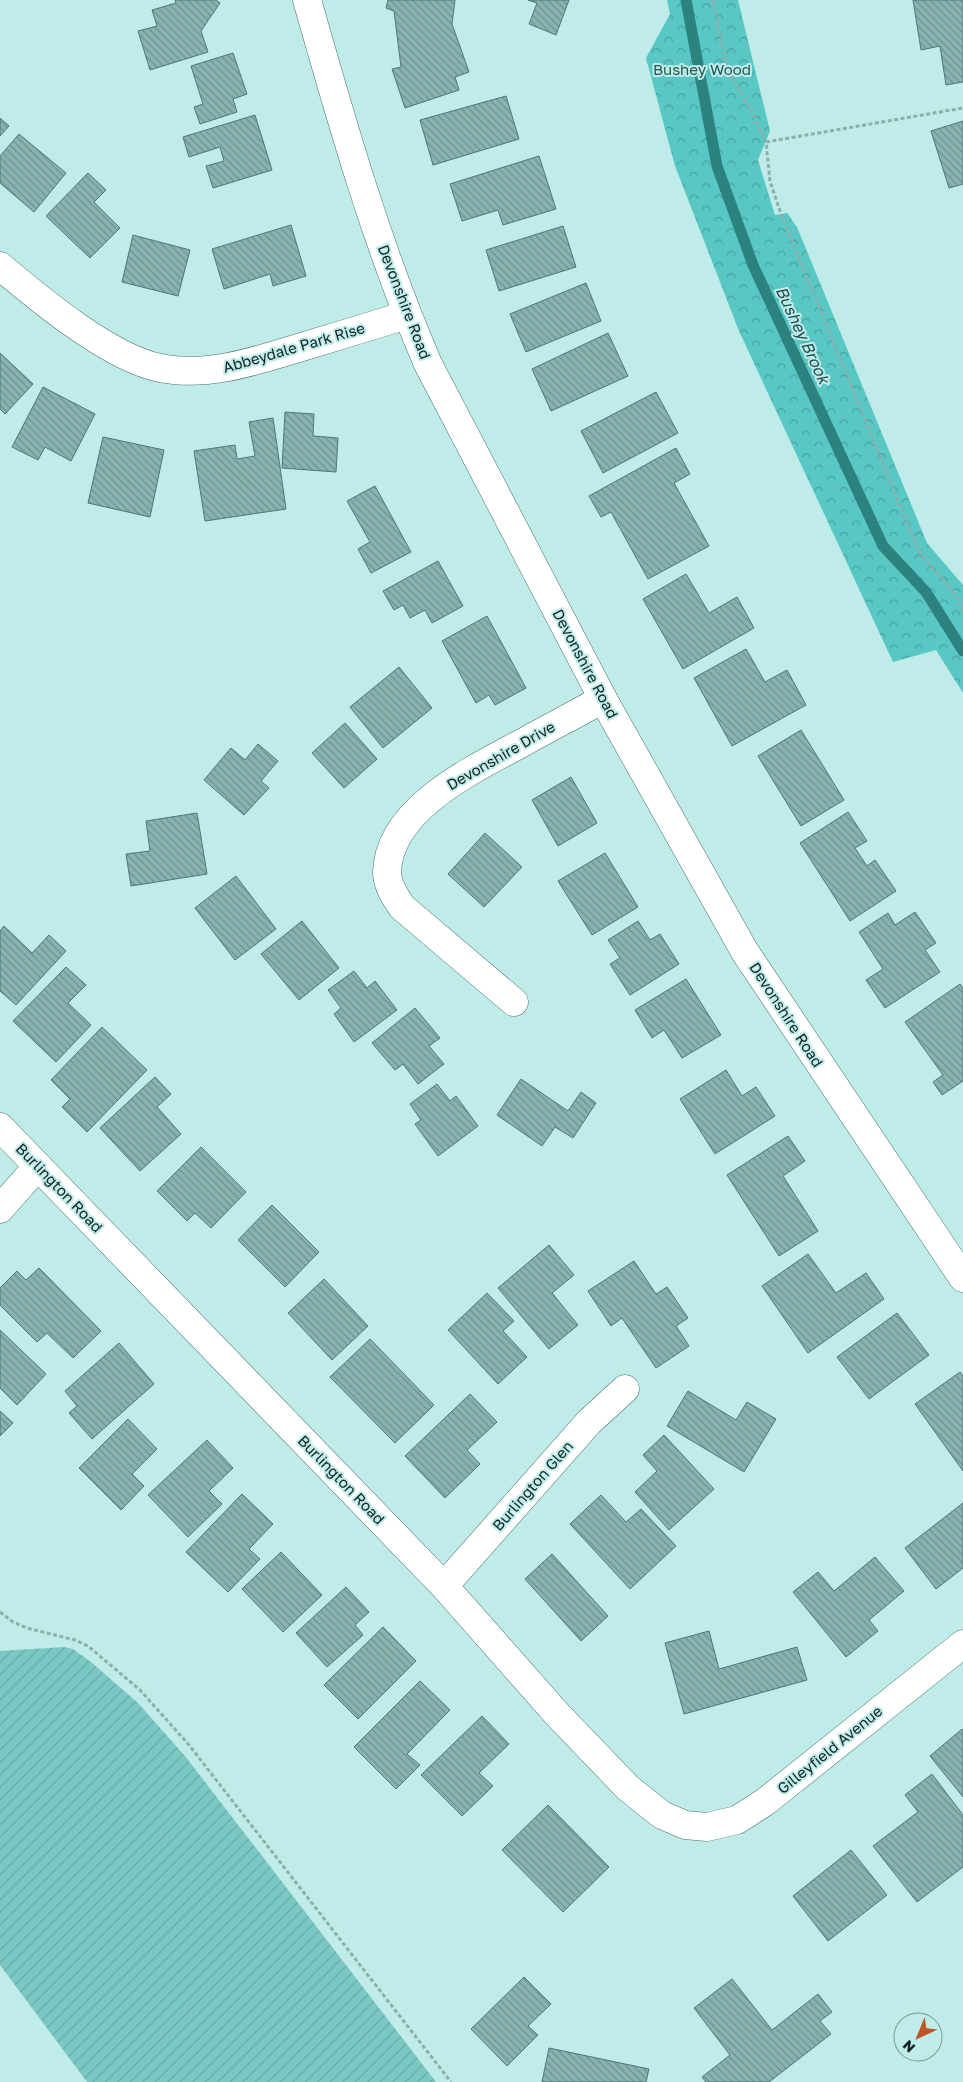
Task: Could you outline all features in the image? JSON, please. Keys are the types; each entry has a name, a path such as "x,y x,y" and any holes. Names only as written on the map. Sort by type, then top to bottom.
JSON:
{"street":[{"name":"Devonshire Road","path":"307,0 361,185 407,315 433,373 604,699 745,952 963,1278"},
{"name":"Abbeydale Park Rise","path":"0,266 36,296 98,339 128,357 159,368 210,370 242,365 407,315"},
{"name":"Devonshire Drive","path":"514,1002 402,907 392,890 387,874 390,853 398,834 417,812 445,787 478,767 604,699"},
{"name":"Burlington Road","path":"0,1128 444,1586 557,1714 628,1788 662,1815 685,1825"},
{"path":"0,1209 38,1166"},
{"name":"Burlington Glen","path":"444,1586 589,1422 625,1389"},
{"name":"Gilleyfield Avenue","path":"685,1825 707,1827 737,1820 765,1802 963,1644"}],"path":[{"path":"713,0 727,69 766,142 770,181 781,214 920,552 955,594 963,610"},
{"path":"766,142 963,108"},
{"path":"0,1612 13,1622 27,1628 75,1640 88,1646 140,1690 189,1745 451,2082"}],"green space":[{"name":"Bushey Wood","path":"667,0 738,0 770,131 758,160 775,215 787,213 797,227 927,543 963,585 963,693 936,650 893,662 739,331 675,166 646,58 670,14"}],"shaded area":[{"path":"64,1647 73,1649 91,1662 138,1703 185,1756 436,2082 87,2082 0,1965 0,1651"}],"building":[{"path":"175,0 216,0 220,3 201,31 208,52 150,70 138,31 157,26 152,10 176,3"},
{"path":"388,0 455,0 452,24 469,72 455,77 459,90 405,108 392,69 401,67 394,11 386,8"},
{"path":"528,0 569,0 556,35 529,24 537,3"},
{"path":"913,0 963,0 963,82 946,85 940,46 921,50"},
{"path":"233,53 247,94 233,99 237,112 200,124 194,107 203,104 191,66"},
{"path":"506,96 519,139 433,165 420,120"},
{"path":"255,115 272,170 213,188 206,166 224,161 220,147 189,157 183,137"},
{"path":"0,118 9,126 0,136"},
{"path":"963,121 963,184 949,188 931,131"},
{"path":"19,134 66,173 34,212 0,183 0,156"},
{"path":"539,156 556,209 503,225 498,210 462,221 450,184"},
{"path":"88,173 106,190 94,202 120,228 90,258 46,216"},
{"path":"291,225 306,276 273,286 270,274 224,289 212,249"},
{"path":"563,226 576,267 499,291 486,250"},
{"path":"133,235 190,250 178,296 122,282"},
{"path":"586,283 601,321 526,352 510,314"},
{"path":"608,333 628,376 551,411 532,369"},
{"path":"0,353 33,384 5,414 0,409"},
{"path":"43,387 95,414 71,461 45,447 38,460 12,447"},
{"path":"656,392 678,433 603,473 581,431"},
{"path":"285,412 314,414 313,436 338,438 336,472 282,468"},
{"path":"273,418 286,509 205,521 194,451 235,445 237,459 255,456 249,422"},
{"path":"103,437 164,450 150,517 88,503"},
{"path":"676,448 690,474 674,483 709,546 648,579 611,512 601,517 589,496"},
{"path":"375,486 411,552 371,573 358,549 370,542 347,501"},
{"path":"438,561 463,606 432,623 425,610 410,618 403,605 394,610 383,591"},
{"path":"686,574 709,613 737,597 754,628 683,669 643,599"},
{"path":"487,616 526,688 495,705 489,695 476,703 442,641"},
{"path":"746,649 765,682 787,670 806,705 732,746 694,678"},
{"path":"399,667 432,708 383,748 350,707"},
{"path":"345,723 377,759 344,788 312,753"},
{"path":"801,730 844,800 801,826 758,756"},
{"path":"258,744 278,761 261,781 269,788 244,815 204,780 231,748 245,760"},
{"path":"571,777 597,823 558,846 532,800"},
{"path":"848,812 867,841 855,848 867,866 875,860 896,891 850,921 800,843"},
{"path":"197,813 207,874 131,886 126,854 150,851 146,821"},
{"path":"485,833 522,867 484,907 448,874"},
{"path":"605,853 638,907 592,935 558,881"},
{"path":"236,876 276,929 235,960 195,908"},
{"path":"915,912 936,943 925,950 940,972 885,1008 866,980 883,969 859,932 888,913 895,925"},
{"path":"302,921 339,968 299,1000 261,954"},
{"path":"638,921 650,940 660,934 679,964 630,995 610,964 620,958 608,940"},
{"path":"4,926 32,953 49,935 66,951 16,1005 0,991 0,931"},
{"path":"66,967 86,985 68,1003 91,1025 56,1062 13,1021"},
{"path":"354,971 367,988 375,981 397,1010 354,1042 334,1014 341,1008 328,990"},
{"path":"686,979 721,1035 682,1058 664,1030 652,1038 635,1010"},
{"path":"960,984 963,988 963,1081 942,1095 933,1082 943,1075 905,1022"},
{"path":"415,1008 440,1038 429,1046 444,1064 418,1084 403,1064 395,1070 372,1043"},
{"path":"102,1027 147,1070 87,1132 62,1107 70,1099 51,1080"},
{"path":"726,1070 742,1096 756,1087 775,1116 715,1154 680,1099"},
{"path":"155,1077 171,1094 157,1107 181,1134 140,1171 100,1128"},
{"path":"521,1079 568,1111 581,1092 596,1103 573,1138 555,1127 542,1146 497,1115"},
{"path":"437,1084 450,1101 456,1096 478,1126 438,1156 415,1124 421,1120 410,1104"},
{"path":"788,1136 805,1161 783,1176 818,1231 779,1256 727,1175"},
{"path":"201,1147 246,1192 211,1228 195,1213 187,1221 157,1191"},
{"path":"272,1205 319,1252 285,1287 238,1240"},
{"path":"549,1245 574,1275 552,1293 578,1325 549,1349 498,1288"},
{"path":"808,1254 836,1293 866,1273 884,1299 808,1353 762,1286"},
{"path":"634,1261 656,1294 667,1287 688,1318 676,1326 689,1346 656,1368 622,1318 611,1326 588,1291"},
{"path":"39,1268 101,1331 73,1358 47,1333 37,1342 0,1305 0,1288 17,1271 26,1280"},
{"path":"324,1279 368,1326 332,1360 288,1313"},
{"path":"487,1293 514,1321 503,1331 527,1357 498,1384 448,1330"},
{"path":"897,1313 929,1355 869,1399 837,1357"},
{"path":"0,1330 46,1374 17,1405 0,1388"},
{"path":"370,1339 434,1405 395,1443 330,1377"},
{"path":"119,1343 154,1384 92,1439 69,1413 77,1406 65,1391"},
{"path":"960,1372 963,1376 963,1471 915,1404"},
{"path":"688,1391 736,1420 747,1402 776,1419 744,1472 667,1426"},
{"path":"470,1394 497,1422 467,1450 480,1464 445,1498 405,1456"},
{"path":"0,1411 13,1423 0,1436"},
{"path":"128,1419 157,1449 132,1474 144,1486 121,1510 79,1468"},
{"path":"664,1435 714,1489 669,1530 635,1492 657,1471 643,1455"},
{"path":"207,1440 233,1468 209,1491 222,1504 188,1537 148,1495"},
{"path":"242,1494 273,1524 249,1549 260,1559 228,1592 186,1552"},
{"path":"601,1495 626,1522 641,1509 676,1546 630,1589 570,1524"},
{"path":"963,1503 963,1568 936,1589 905,1548"},
{"path":"281,1552 322,1595 283,1632 242,1589"},
{"path":"552,1554 608,1616 581,1641 525,1579"},
{"path":"875,1557 904,1591 869,1620 878,1631 846,1657 793,1592 818,1572 834,1591"},
{"path":"346,1587 369,1612 355,1625 363,1635 327,1667 296,1633"},
{"path":"383,1627 416,1661 358,1719 324,1685"},
{"path":"709,1631 719,1669 797,1647 807,1680 684,1714 665,1643"},
{"path":"420,1681 450,1710 407,1754 420,1765 396,1789 354,1747"},
{"path":"482,1716 509,1744 479,1773 493,1786 462,1816 421,1775"},
{"path":"963,1730 963,1797 930,1756"},
{"path":"932,1774 963,1815 963,1867 917,1902 873,1846 918,1812 905,1795"},
{"path":"548,1805 609,1867 563,1912 502,1850"},
{"path":"851,1850 887,1895 828,1941 793,1896"},
{"path":"524,1977 551,2004 528,2026 538,2035 507,2066 471,2029"},
{"path":"732,1979 772,2030 818,1994 832,2012 820,2021 831,2034 769,2082 706,2082 702,2077 730,2055 694,2008"},
{"path":"549,2048 649,2069 646,2082 542,2082"}],"waterway":[{"name":"Bushey Brook","path":"686,0 717,166 753,265 883,546 926,592 963,651"}]}
